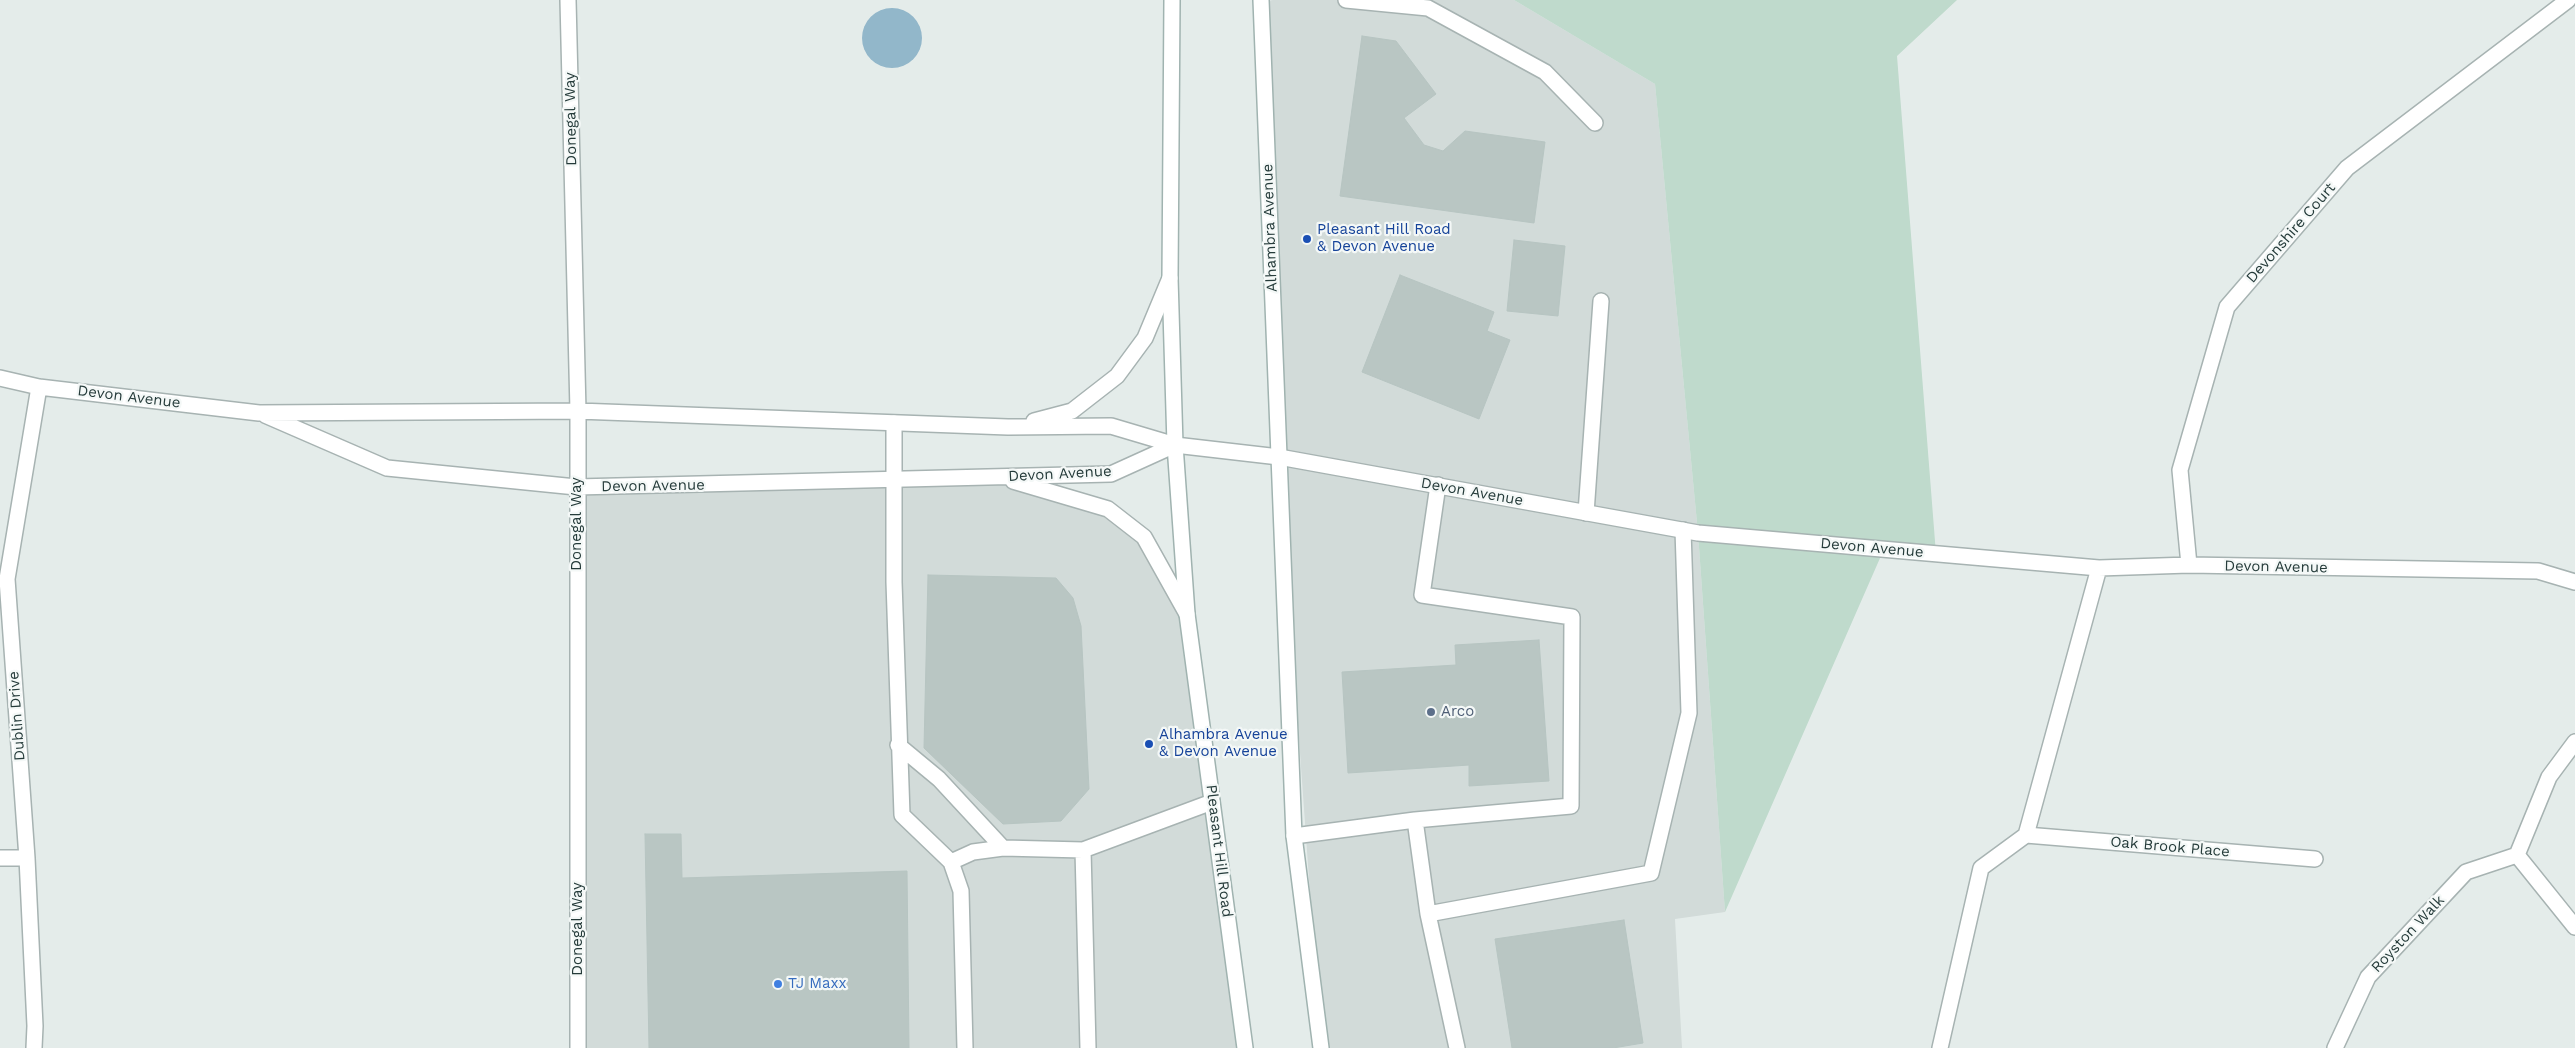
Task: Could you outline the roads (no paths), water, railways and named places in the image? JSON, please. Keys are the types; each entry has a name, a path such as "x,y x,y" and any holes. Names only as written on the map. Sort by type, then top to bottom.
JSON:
{"street":[{"name":"Donegal Way","path":"568,0 578,411 576,488 578,1048"},
{"path":"1172,0 1170,278 1175,445"},
{"name":"Alhambra Avenue","path":"1261,0 1279,457"},
{"path":"1346,0 1428,8 1545,72 1594,123"},
{"name":"Devonshire Court","path":"2189,565 2180,470 2227,307 2348,168 2568,0"},
{"name":"Devon Avenue","path":"1008,427 1072,411 1117,376 1145,338 1170,278"},
{"path":"1586,513 1601,301"},
{"name":"Devon Avenue","path":"0,378 39,387 259,413 578,411 1008,427 1111,426 1175,445 1279,457 1683,530 2098,568 2189,565 2538,571 2575,582"},
{"name":"Dublin Drive","path":"34,1048 35,1026 27,858 7,579 39,387"},
{"name":"Devon Avenue","path":"259,413 387,468 576,488 1111,474 1175,445"},
{"path":"894,423 898,745 902,815 951,862 961,891 965,1048"},
{"name":"Pleasant Hill Road","path":"1175,445 1187,614 1245,1048"},
{"path":"1279,457 1294,836 1321,1048"},
{"name":"Devon Avenue","path":"1000,477 1108,508 1144,537 1187,614"},
{"path":"1294,836 1415,820 1571,806 1572,617 1422,595 1438,485"},
{"path":"1428,914 1650,873 1689,713 1683,530"},
{"path":"1940,1048 1981,868 2026,835 2098,568"},
{"path":"2575,742 2549,776 2517,855 2575,927"},
{"path":"898,745 939,779 1003,848"},
{"path":"951,862 973,852 1003,848 1082,850 1212,802"},
{"path":"1415,820 1428,914 1457,1048"},
{"name":"Oak Brook Place","path":"2026,835 2315,859"},
{"path":"1082,850 1088,1048"},
{"name":"Royston Walk","path":"2335,1048 2368,977 2466,872 2517,855"},
{"path":"0,858 27,858"}],"water":[{"path":"892,8 909,13 917,21 922,38 917,55 909,63 892,68 875,63 867,55 862,38 867,21 875,13"}],"place":[{"name":"Pleasant Hill Road & Devon Avenue","path":"1307,239"},
{"name":"Arco","path":"1431,712"},
{"name":"Alhambra Avenue & Devon Avenue","path":"1149,744"},
{"name":"TJ Maxx","path":"778,984"}]}
